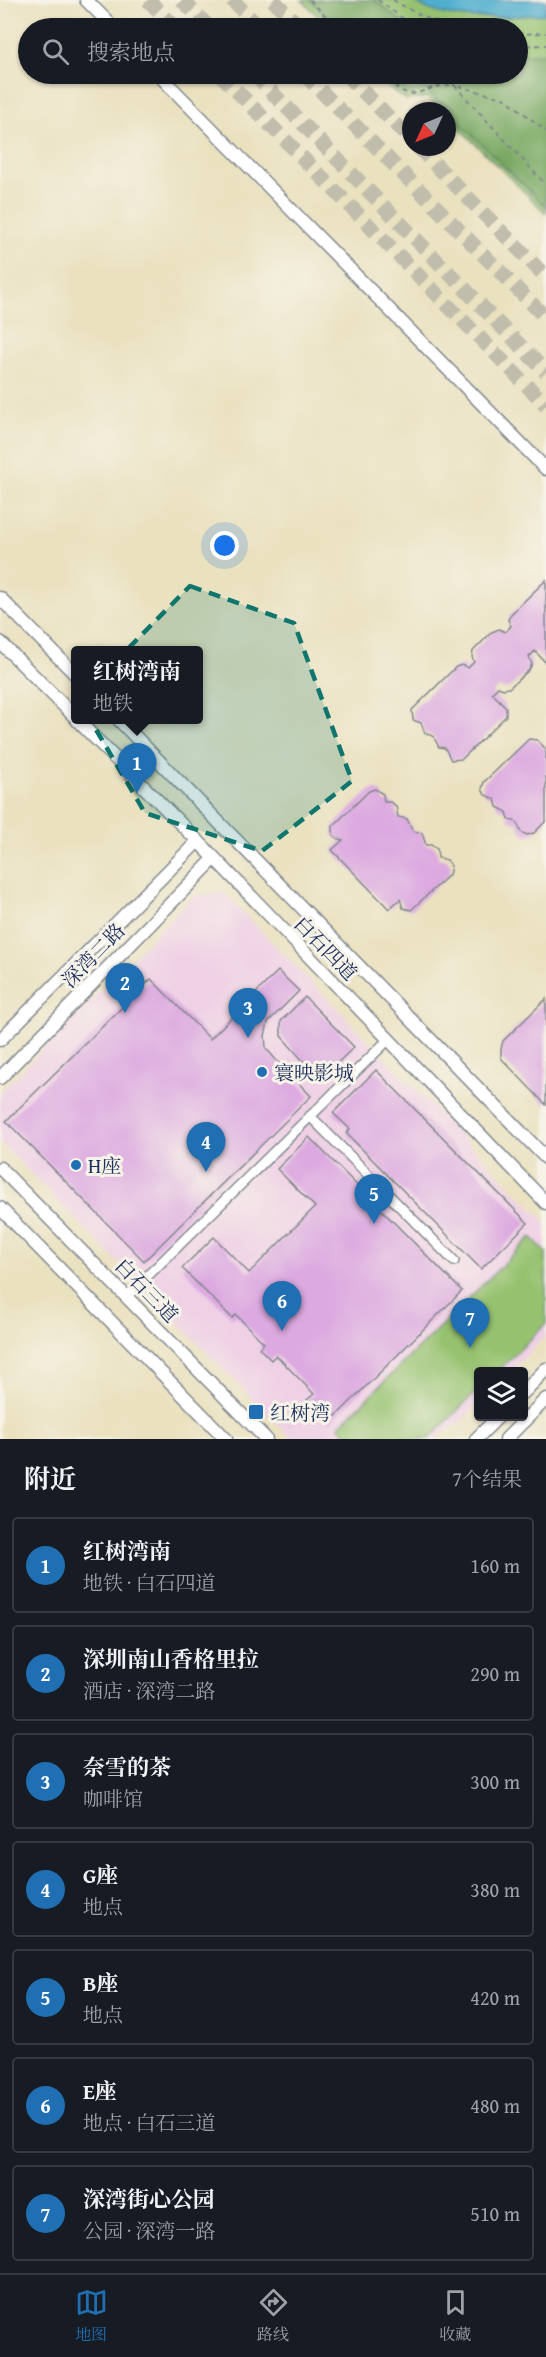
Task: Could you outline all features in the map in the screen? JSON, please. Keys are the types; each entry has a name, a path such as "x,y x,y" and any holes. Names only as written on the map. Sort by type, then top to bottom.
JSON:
{"street":[{"path":"86,0 104,18"},
{"path":"168,84 546,469"},
{"path":"0,598 71,671"},
{"name":"白石四道","path":"0,642 71,714"},
{"name":"白石四道","path":"81,724 198,841 546,1203"},
{"name":"白石四道","path":"123,724 546,1158"},
{"name":"深湾二路","path":"0,1040 198,841"},
{"name":"深湾二路","path":"0,1078 214,859"},
{"path":"126,1297 388,1040"},
{"path":"309,1116 454,1261"},
{"name":"白石三道","path":"0,1168 266,1439"},
{"path":"0,1208 226,1439"},
{"path":"528,1388 546,1370"},
{"path":"506,1439 546,1399"},
{"path":"476,1439 494,1421"}],"path":[{"path":"310,0 328,18"},
{"path":"378,0 402,18"},
{"path":"393,0 426,18"},
{"path":"528,34 546,33"},
{"path":"528,46 546,45"},
{"path":"392,84 399,91 407,94 454,85 506,99 546,131"},
{"path":"454,85 546,185"}],"highlighted area":[{"path":"190,586 294,623 352,781 262,851 145,813 78,699"}],"shaded area":[{"path":"223,892 546,1223 546,1336 515,1367 474,1367 474,1408 462,1421 435,1439 292,1439 0,1142 0,1093 192,897"}],"green space":[{"path":"302,0 412,0 442,13 477,18 320,18"},
{"path":"310,0 375,0 397,18 328,18"},
{"path":"546,14 546,213 456,125 456,102 432,102 427,97 407,100 385,84 528,84 528,18 477,18"},
{"path":"528,54 546,54 546,207 456,119 456,102 438,102 426,90 408,94 395,84 528,84"},
{"path":"531,1237 546,1252 546,1324 502,1367 474,1367 474,1394 429,1439 351,1439 339,1426"}],"water":[{"path":"412,0 546,0 546,14 477,18 442,13"}],"building":[{"path":"546,580 546,663 535,651 529,657 532,664 529,670 509,688 498,687 492,693 506,707 506,716 462,759 451,760 445,748 439,747 433,736 425,733 421,723 413,720 412,710 456,667 462,665 468,668 474,662 473,651 492,632 499,629 505,632 511,626 508,620 511,614"},
{"path":"529,739 537,740 546,749 546,821 534,833 527,835 521,832 517,822 509,820 507,812 497,807 495,799 485,795 482,789 484,782"},
{"path":"375,789 383,794 384,802 390,802 396,806 398,817 407,819 413,831 422,833 426,845 437,849 438,858 447,860 451,866 449,875 411,910 403,908 400,899 389,909 332,850 343,840 333,835 333,826 369,791"},
{"path":"278,971 299,991 268,1022 265,1036 266,1048 311,1096 144,1261 6,1121 151,979 210,1039"},
{"path":"305,997 354,1047 320,1080 281,1036 281,1021"},
{"path":"546,999 546,1105 501,1058 501,1049 503,1041"},
{"path":"376,1070 528,1223 481,1269 346,1133 350,1129 333,1113"},
{"path":"309,1137 462,1291 330,1422 307,1400 314,1394 276,1355 271,1360 259,1348 264,1343 236,1315 232,1318 182,1268 214,1237 249,1273 315,1207 277,1169"}],"tunnel":[{"path":"148,0 166,18"},
{"path":"182,0 200,18"},
{"path":"232,0 250,18"},
{"path":"273,0 291,18"},
{"path":"230,84 546,405"},
{"path":"264,84 546,372"},
{"path":"314,84 546,318"},
{"path":"356,84 402,131"},
{"path":"427,156 546,277"}],"place":[{"name":"红树湾南","path":"137,793"},
{"name":"深圳南山香格里拉","path":"125,1013"},
{"name":"奈雪的茶","path":"248,1038"},
{"name":"寰映影城","path":"262,1072"},
{"name":"H座","path":"76,1165"},
{"name":"G座","path":"206,1172"},
{"name":"B座","path":"374,1224"},
{"name":"E座","path":"282,1331"},
{"name":"深湾街心公园","path":"470,1348"},
{"name":"红树湾","path":"256,1412"}]}
